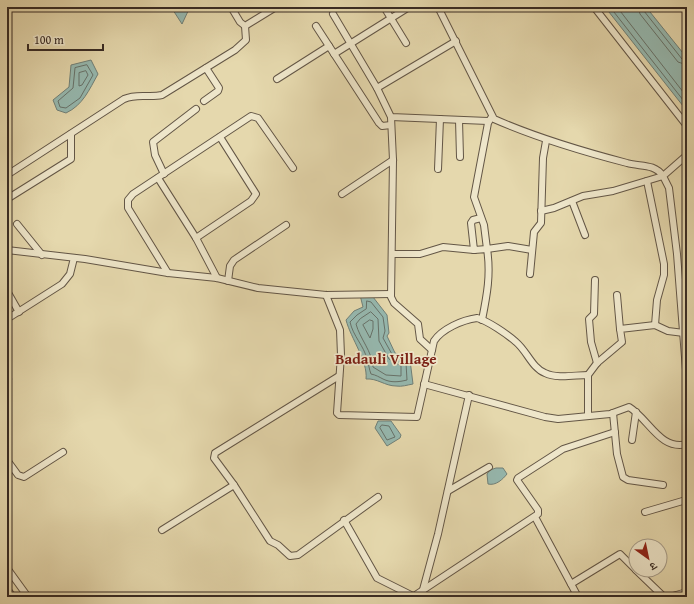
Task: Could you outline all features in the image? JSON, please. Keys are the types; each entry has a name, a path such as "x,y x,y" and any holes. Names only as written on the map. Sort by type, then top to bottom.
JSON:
{"street":[{"path":"7,175 124,99 141,95 162,95 242,46 246,40 245,26 240,22 231,7"},
{"path":"245,26 276,7"},
{"path":"384,7 406,42"},
{"path":"334,54 409,7"},
{"path":"438,7 456,41 490,119 475,194 486,232 490,279 482,320"},
{"path":"594,7 687,126"},
{"path":"333,14 377,88 391,117 393,160 391,294 394,303 418,324 420,340 432,350"},
{"path":"316,26 380,125 391,125"},
{"path":"377,88 456,41"},
{"path":"277,78 329,46"},
{"path":"204,100 218,91 218,88 206,68"},
{"path":"164,174 155,155 153,142 196,109"},
{"path":"168,273 127,204 128,200 133,194 249,117 256,116 293,168"},
{"path":"391,117 459,120 490,119 546,141 629,164 652,167 658,170 669,188 672,210 684,333 687,383"},
{"path":"438,169 440,119"},
{"path":"459,120 460,157"},
{"path":"7,199 71,159 71,134"},
{"path":"196,238 251,201 256,194 220,137"},
{"path":"530,274 534,232 541,224 543,158 546,141"},
{"path":"541,211 554,208 583,196 613,191 663,176 687,156"},
{"path":"342,194 393,160"},
{"path":"158,178 196,238 218,278"},
{"path":"647,182 664,264 664,275 657,300 655,325"},
{"path":"572,201 585,235"},
{"path":"474,250 472,222 481,218"},
{"path":"17,224 42,255"},
{"path":"228,281 230,266 234,260 286,225"},
{"path":"392,254 420,254 443,247 474,250 508,246 532,250"},
{"path":"7,251 74,258 168,273 218,278 258,288 326,295 391,294"},
{"path":"7,319 62,284 70,274 74,258"},
{"path":"595,280 594,314 589,319 591,342 597,363"},
{"path":"7,290 19,312"},
{"path":"326,295 340,330 337,413 339,415 416,418 432,350 437,336 448,329 472,319 482,320 516,342 536,367 544,373 565,376 588,375"},
{"path":"588,415 588,375 597,363 622,342 617,295"},
{"path":"620,329 655,325 668,331 684,333"},
{"path":"339,376 215,453 214,458 234,485 270,541 279,546 290,556 298,555 344,520 378,497"},
{"path":"424,384 558,419 613,413 629,407 636,412 662,440 675,445 687,444"},
{"path":"422,594 438,534 469,395"},
{"path":"632,440 636,412"},
{"path":"613,413 617,454 623,477 628,480 663,484"},
{"path":"344,520 380,581 411,596 422,594 538,514 538,510 518,478 563,449 615,432"},
{"path":"7,460 18,475 24,477 63,452"},
{"path":"448,491 489,467"},
{"path":"162,530 234,485"},
{"path":"645,512 686,500 687,490"},
{"path":"535,517 578,597"},
{"path":"570,584 620,554 628,562"},
{"path":"7,568 28,597"},
{"path":"644,578 664,597"},
{"path":"7,588 13,597"},
{"path":"669,597 687,592"}],"water":[{"path":"171,7 190,7 182,24"},
{"path":"605,7 646,7 687,58 687,111"},
{"path":"91,60 98,74 85,96 77,106 66,113 57,110 53,100 69,87 71,65"},
{"path":"360,295 373,297 387,315 389,333 387,336 395,353 410,360 413,384 392,386 366,379 366,372 362,357 346,320 354,311 363,307"},
{"path":"378,421 391,421 401,435 400,438 387,446 375,428"},
{"path":"503,468 507,474 496,483 488,484 487,474 490,470"}],"district":[{"name":"Badauli Village","path":"386,358"}]}
